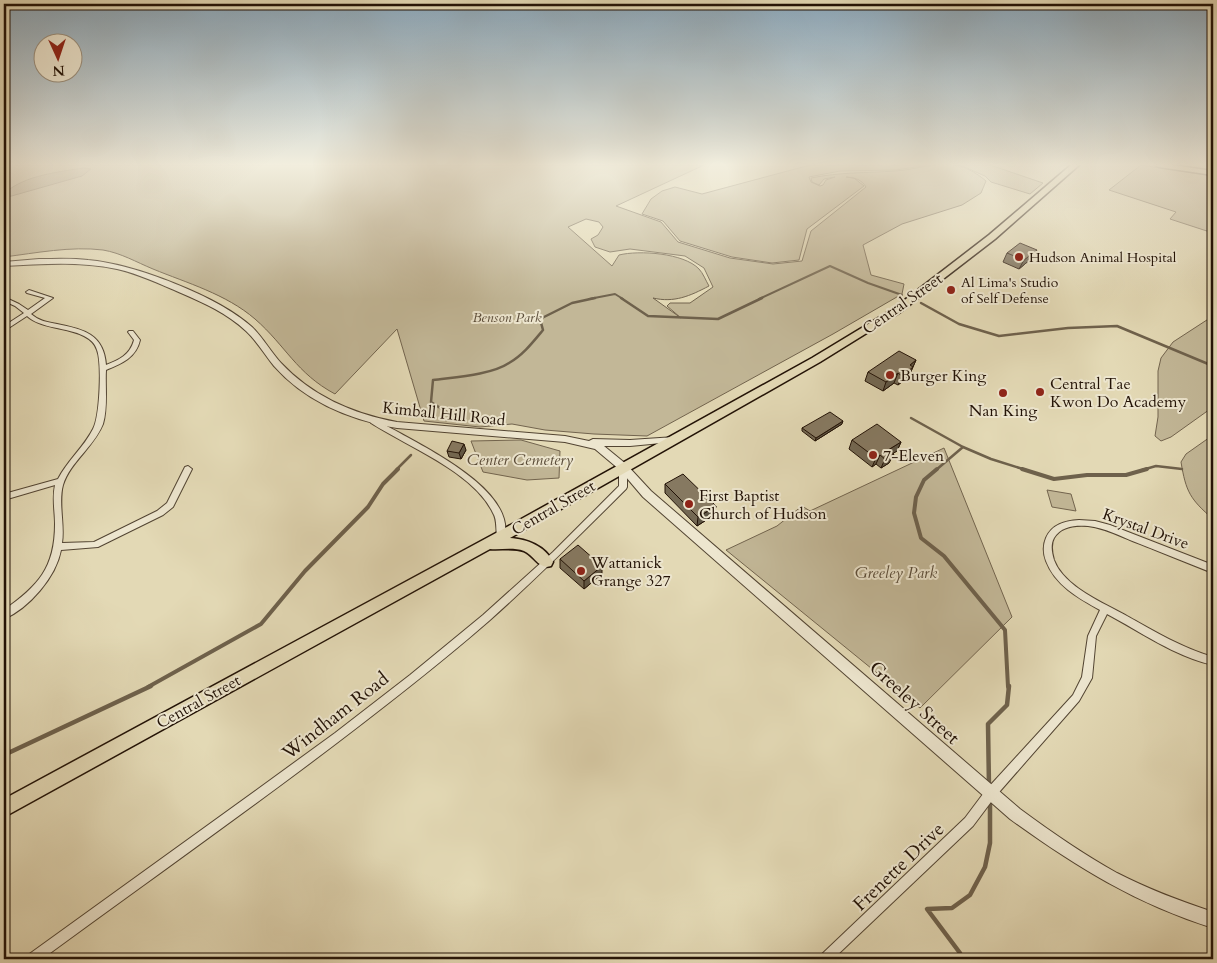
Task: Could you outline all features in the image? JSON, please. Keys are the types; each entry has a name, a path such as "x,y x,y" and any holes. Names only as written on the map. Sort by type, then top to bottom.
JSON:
{"main road":[{"name":"Central Street","path":"4,808 501,537 672,439 767,388 896,311 992,237 1023,210"},
{"path":"486,545 507,543 531,547 546,562"}],"street":[{"name":"Kimball Hill Road","path":"4,264 56,261 105,264 145,275 219,307 241,322 287,375 310,394 340,409 373,421 419,428 585,442 598,446 623,467"},
{"path":"4,329 50,298 29,292"},
{"path":"4,300 19,306 28,314 44,323 76,330 91,338 99,347 102,369 101,419 92,437 61,481 56,500 59,520 59,547 53,565 41,583 4,615"},
{"path":"102,369 121,361 132,353 137,340 131,332"},
{"path":"373,421 456,469 482,491 493,503 499,516 501,537"},
{"path":"585,442 630,443 672,439"},
{"name":"Windham Road","path":"32,959 358,721 476,627 623,487 623,467"},
{"name":"Greeley Street","path":"623,467 647,494 887,701 990,794 1042,834 1086,864 1150,897 1213,920"},
{"path":"59,547 95,545 160,513 170,505 188,469"},
{"path":"4,497 61,481"},
{"name":"Krystal Drive","path":"1213,569 1097,525 1074,523 1057,529 1050,537 1047,547 1049,559 1056,572 1074,590 1174,647 1213,660"},
{"path":"990,794 1076,698 1084,685 1088,670 1092,636 1105,608"},
{"name":"Frenette Drive","path":"825,959 969,822 990,794"}],"green space":[{"name":"Benson Park","path":"4,210 627,210 661,222 678,242 730,258 773,264 802,261 811,231 837,210 946,210 902,224 863,245 871,275 904,284 902,294 647,436 545,430 512,424 480,427 424,421 397,329 335,394 310,377 266,329 244,310 206,290 122,255 103,250 66,249 4,257 6,247 4,246","holes":["586,219 599,222 603,227 598,235 591,239 595,247 610,252 630,249 685,256 704,268 713,287 690,303 670,303 667,306 681,318 653,298 668,300 682,298 709,286 700,271 683,259 649,253 619,255 612,266 568,227"]},
{"name":"Benson Park","path":"644,210 832,210 807,229 799,260 772,263 732,257 680,241 663,221 642,214"},
{"path":"1170,210 1213,210 1213,233 1170,219 1176,212"},
{"path":"1213,316 1213,407 1171,437 1161,441 1155,436 1158,417 1158,371 1161,358 1173,342"},
{"path":"1213,435 1213,519 1199,506 1190,494 1181,462 1186,454"},
{"name":"Center Cemetery","path":"521,440 560,451 559,478 527,480 483,472 471,441"},
{"name":"Greeley Park","path":"944,448 1012,617 920,708 726,550 777,526 802,506 810,511"},
{"path":"1047,490 1071,494 1076,511 1052,507"}],"building":[{"path":"1020,243 1037,250 1024,260 1007,253"},
{"path":"899,351 916,360 910,365 913,367 902,376 898,373 886,382 868,372"},
{"name":"7-Eleven","path":"830,412 843,421 816,438 802,428"},
{"path":"877,424 901,442 888,450 894,454 885,459 880,455 876,458 852,440"},
{"path":"452,441 464,444 459,453 447,451"},
{"path":"683,474 716,506 698,517 665,484"},
{"path":"578,545 602,566 584,581 560,559"}],"waterway":[{"path":"759,299 830,266 868,283 902,295"},
{"path":"589,299 615,294 623,299"},
{"path":"446,420 451,415 431,402 433,380 472,375 501,367 514,360 532,344 543,330 540,319 572,303 595,298"},
{"path":"621,298 648,316 718,319 762,298"},
{"path":"921,303 959,324 999,336 1068,328 1117,326 1213,366"},
{"path":"911,418 963,447"},
{"path":"936,470 963,447"},
{"path":"963,447 991,459 1026,470"},
{"path":"396,470 411,455"},
{"path":"1142,470 1156,466 1182,469"},
{"path":"148,687 261,624 305,571 368,507 383,484 398,469"},
{"path":"937,469 924,480 916,497 914,513 921,538 944,556 1005,630 1008,687"},
{"path":"1022,469 1054,479 1087,475 1126,475 1147,469"},
{"path":"4,755 151,686"},
{"path":"989,787 988,724 1007,705 1009,686"},
{"path":"958,959 960,953 927,909 952,908 970,895 985,867 990,843 990,800"}],"place":[{"name":"Hudson Animal Hospital","path":"1019,257"},
{"name":"Al Lima's Studio of Self Defense","path":"951,290"},
{"name":"Burger King","path":"890,375"},
{"name":"Central Tae Kwon Do Academy","path":"1040,392"},
{"name":"Nan King","path":"1003,393"},
{"name":"7-Eleven","path":"873,455"},
{"name":"First Baptist Church of Hudson","path":"689,504"},
{"name":"Wattanick Grange 327","path":"581,571"}]}
